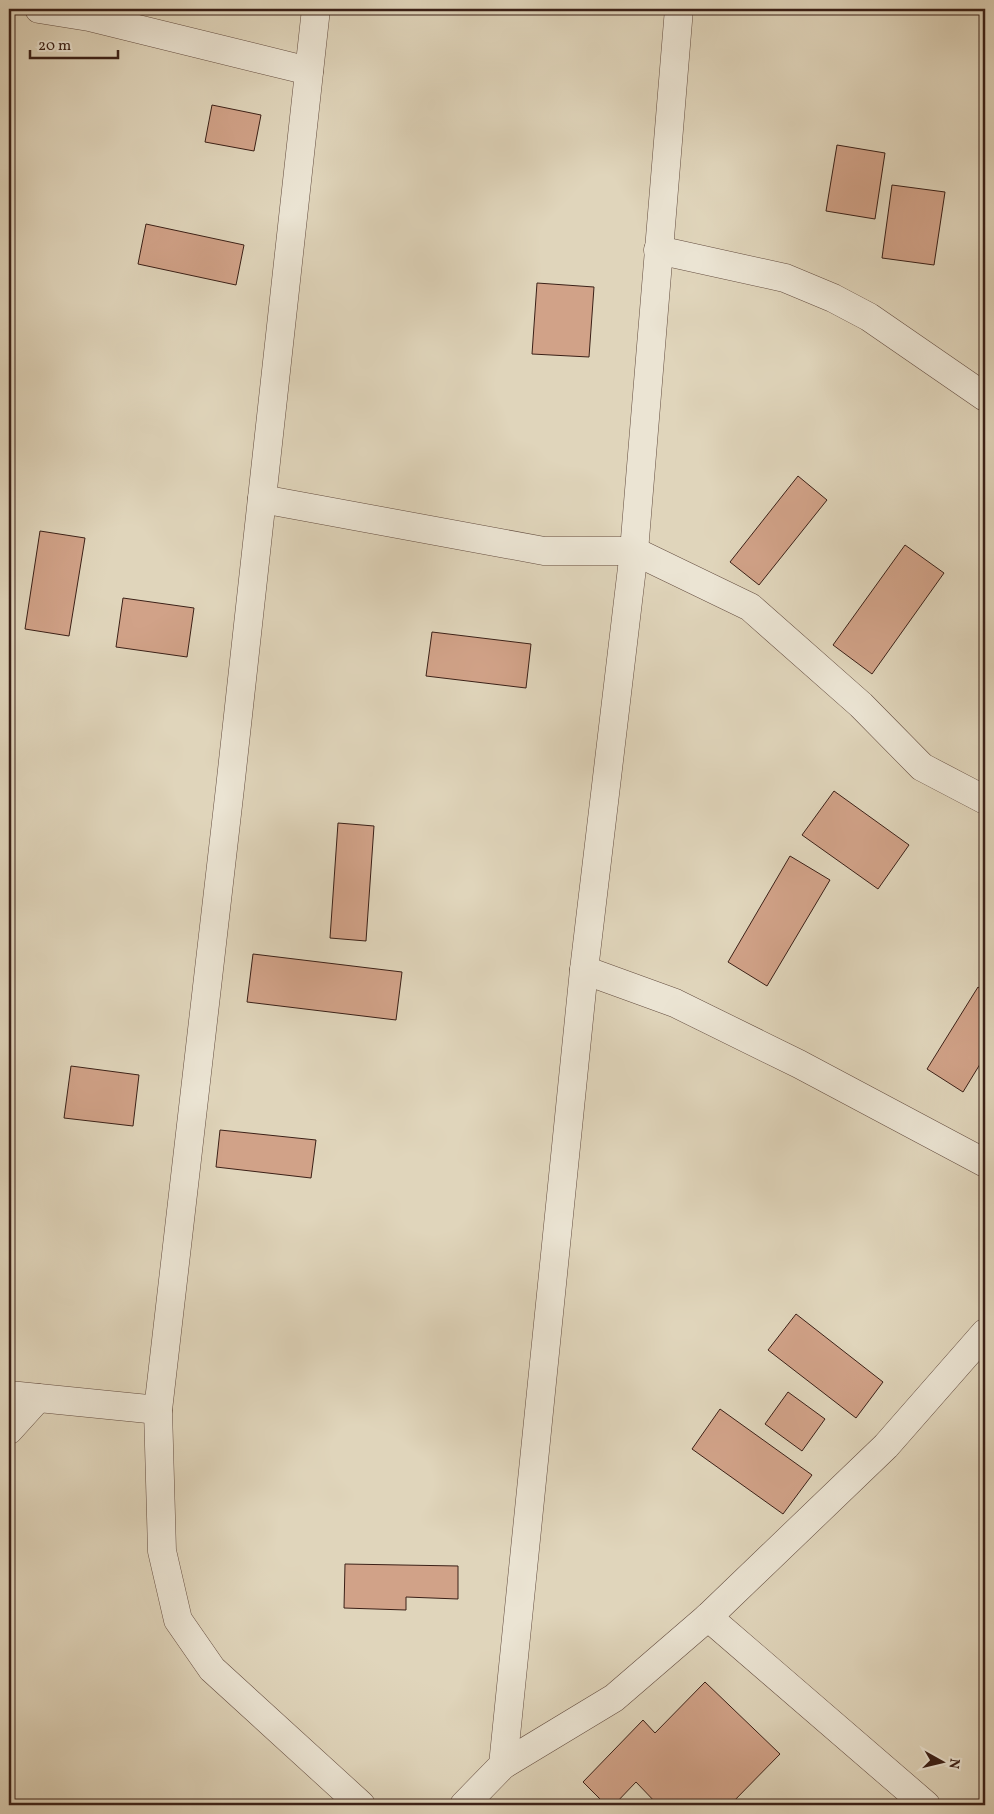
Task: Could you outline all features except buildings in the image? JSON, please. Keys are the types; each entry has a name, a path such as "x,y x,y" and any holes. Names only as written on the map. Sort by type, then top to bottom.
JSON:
{"street":[{"path":"39,9 90,18 309,72"},
{"path":"316,9 158,1410 162,1551 178,1620 212,1669 361,1805"},
{"path":"503,1765 584,970 634,552 658,250 680,9"},
{"path":"658,250 785,278 833,298 869,317 985,397"},
{"path":"262,499 544,550 634,552 750,607 861,705 922,767 985,800"},
{"path":"584,970 675,1003 799,1064 985,1163"},
{"path":"464,1805 503,1765 614,1698 708,1617 886,1446 985,1333"},
{"path":"9,1396 158,1410"},
{"path":"9,1430 38,1398"},
{"path":"708,1617 926,1805"}]}
